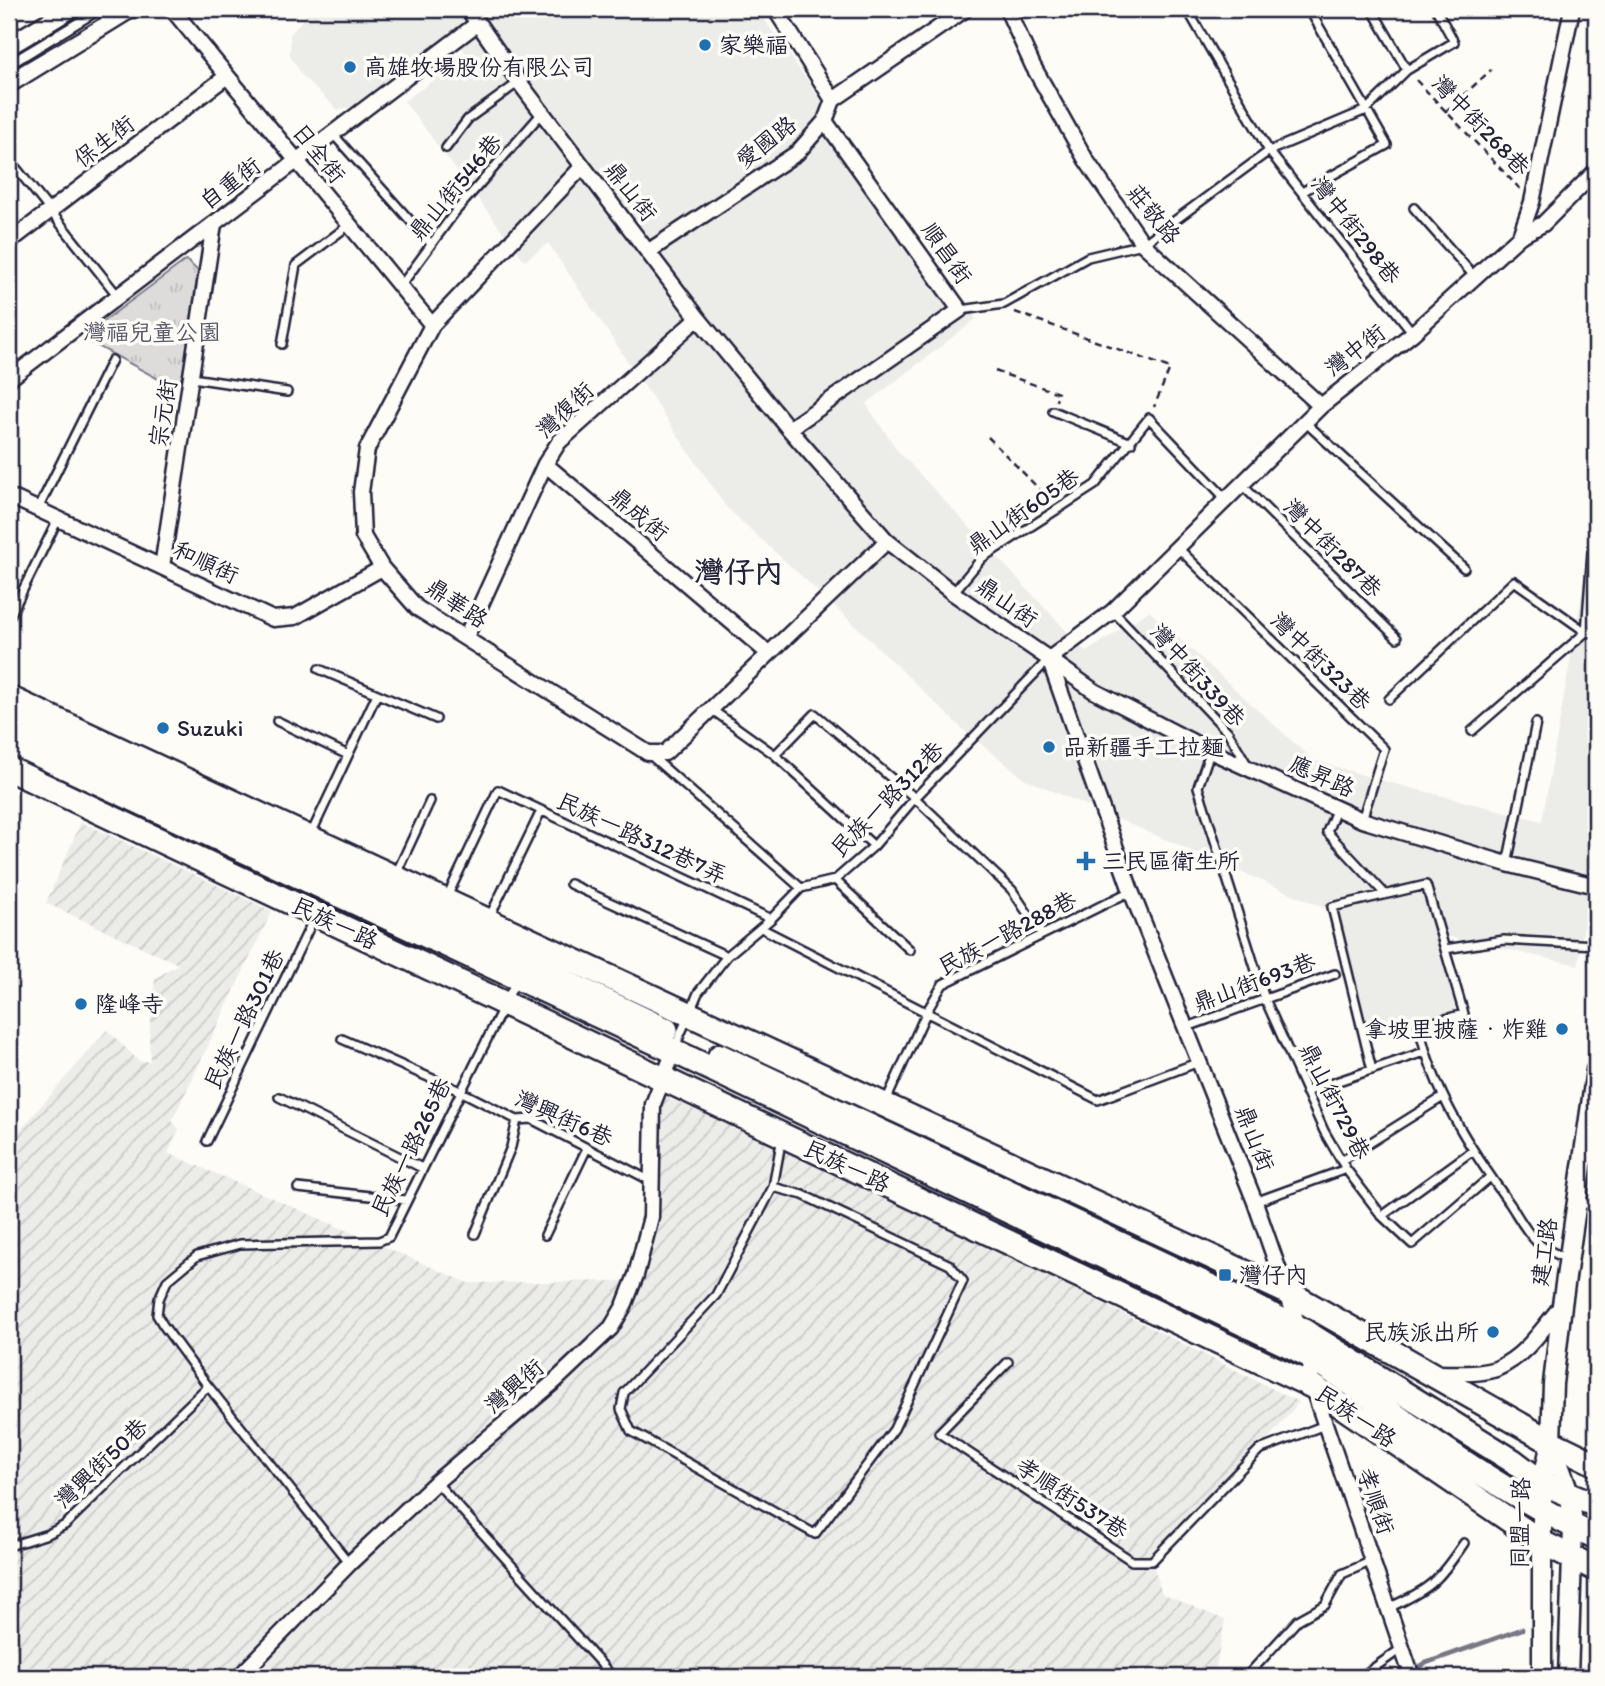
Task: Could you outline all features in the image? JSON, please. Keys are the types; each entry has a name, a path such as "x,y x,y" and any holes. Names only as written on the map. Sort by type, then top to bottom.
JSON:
{"main road":[{"name":"民族一路","path":"9,698 96,760 517,979 676,1043 1299,1328 1513,1461 1542,1482 1596,1505"},
{"name":"民族一路","path":"9,717 1310,1356 1485,1474 1543,1510 1596,1537"},
{"name":"民族一路","path":"9,741 96,760 309,838 1287,1292 1551,1442 1596,1464"},
{"path":"77,802 96,760"},
{"name":"民族一路","path":"9,769 1312,1386 1543,1543 1596,1569"}],"street":[{"path":"9,46 71,9"},
{"path":"9,83 129,9"},
{"name":"日全街","path":"172,9 432,325"},
{"name":"鼎山街","path":"468,9 542,113 698,318 789,429 887,541 953,593 1049,659 1131,891 1201,1061 1310,1356"},
{"path":"775,9 833,100 947,13 966,9"},
{"name":"莊敬路","path":"1007,9 1023,48 1086,160 1143,244 1321,406"},
{"name":"灣中街","path":"1049,659 1113,611 1321,406 1413,333 1520,236 1532,202 1572,9"},
{"name":"自重街","path":"9,379 478,23"},
{"name":"保生街","path":"9,242 227,76"},
{"name":"愛國路","path":"649,251 797,153 825,121 833,100"},
{"name":"順昌街","path":"789,429 960,310 825,121"},
{"name":"鼎華路","path":"583,166 432,325 367,449 361,492 363,536 382,568 416,608 648,753"},
{"path":"1520,236 1543,224 1596,171"},
{"name":"宗元街","path":"162,567 214,223"},
{"name":"灣復街","path":"466,637 545,464 559,442 698,318"},
{"name":"鼎成街","path":"545,464 768,653"},
{"name":"和順街","path":"9,496 273,619 295,617 382,568"},
{"path":"648,753 665,753 887,541"},
{"name":"應昇路","path":"1049,659 1094,691 1210,751 1362,820 1507,864 1596,886"},
{"name":"灣興街","path":"239,1677 349,1564 436,1482 587,1352 611,1328 624,1306 636,1275 650,1217 653,1104 676,1043"},
{"name":"建工路","path":"1551,1442 1553,1384 1562,1305 1596,1070"},
{"path":"1432,1373 1495,1369 1523,1352 1562,1305"},
{"name":"孝順街","path":"1310,1356 1312,1386 1412,1677"},
{"name":"同盟一路","path":"1542,1677 1542,1482 1551,1442"},
{"name":"同盟一路","path":"1551,1442 1570,1495 1573,1526 1568,1677"}],"lane":[{"name":"灣中街298巷","path":"1187,9 1269,151 1413,333"},
{"path":"1302,192 1387,145 1309,9"},
{"path":"1372,9 1407,70"},
{"path":"960,310 1004,304 1088,257 1143,244 1269,151 1366,110 1407,70 1454,42 1436,9"},
{"path":"446,148 468,119 519,82"},
{"name":"鼎山街546巷","path":"400,287 454,212 542,113"},
{"path":"332,134 431,244"},
{"path":"9,159 118,296"},
{"path":"1413,208 1474,276"},
{"path":"282,344 296,265 349,225"},
{"path":"37,509 112,360"},
{"path":"192,378 286,392"},
{"path":"1053,411 1130,443"},
{"path":"1149,418 1227,500"},
{"name":"鼎山街605巷","path":"953,593 982,558 1095,485 1149,418"},
{"path":"1306,423 1464,568"},
{"name":"灣中街287巷","path":"1242,485 1397,638"},
{"path":"9,618 58,519"},
{"name":"灣中街323巷","path":"1178,548 1384,749 1362,820"},
{"path":"1472,731 1586,632 1592,552"},
{"path":"1389,699 1514,581 1586,632 1596,634"},
{"name":"灣中街339巷","path":"1113,611 1228,732 1249,768"},
{"name":"民族一路312巷","path":"801,888 835,880 874,845 915,798 1049,659"},
{"path":"319,670 436,719"},
{"path":"309,838 377,694"},
{"path":"710,708 775,755 874,845"},
{"path":"775,755 815,714 915,798 1012,890 1042,935"},
{"path":"277,721 348,755"},
{"path":"1507,864 1536,723"},
{"name":"鼎山街729巷","path":"1210,751 1198,787 1265,999 1324,1131 1346,1170 1382,1216 1412,1244 1490,1177"},
{"path":"648,753 801,888 771,919 727,957 698,992 676,1043"},
{"name":"民族一路312巷7弄","path":"445,901 498,790 771,919"},
{"path":"394,877 430,801"},
{"path":"1338,808 1327,832 1385,894"},
{"path":"488,920 541,811"},
{"path":"835,880 910,950"},
{"path":"569,884 727,957"},
{"path":"1372,1070 1332,907 1426,885 1464,1014 1419,1026 1424,1052 1443,1097 1472,1151 1537,1243 1568,1260"},
{"name":"民族一路288巷","path":"884,1105 927,1011 943,984 1131,891"},
{"name":"民族一路301巷","path":"207,1141 315,914"},
{"path":"761,928 1098,1100 1201,1061"},
{"path":"1445,949 1504,940 1596,946"},
{"name":"鼎山街693巷","path":"1187,1027 1335,974"},
{"name":"民族一路265巷","path":"208,1386 157,1315 159,1299 167,1281 197,1256 240,1244 379,1241 389,1237 517,979"},
{"name":"灣興街6巷","path":"341,1039 460,1091 517,1120 531,1119 652,1181"},
{"path":"1306,1092 1424,1052"},
{"path":"279,1097 422,1168"},
{"path":"1341,1161 1443,1097"},
{"path":"475,1234 512,1147 517,1120"},
{"path":"774,1187 803,1195 950,1265 963,1281 894,1429 815,1534 631,1431 621,1409 624,1393 716,1295 774,1187 782,1135"},
{"path":"545,1235 587,1148"},
{"path":"1382,1216 1472,1151"},
{"path":"1255,1202 1346,1170"},
{"path":"298,1188 406,1200"},
{"path":"1576,1200 1596,1207"},
{"name":"孝順街537巷","path":"1008,1362 939,1433 1132,1560 1152,1562 1259,1450 1325,1425"},
{"path":"208,1386 349,1564"},
{"name":"灣興街50巷","path":"9,1545 48,1534 65,1525 208,1386"},
{"path":"436,1482 613,1677"},
{"path":"1388,1608 1420,1594 1440,1577 1464,1543"},
{"path":"1246,1677 1298,1620 1325,1605 1342,1574 1372,1561"},
{"path":"1361,1677 1404,1653"}],"path":[{"path":"1446,112 1491,69"},
{"name":"灣中街268巷","path":"1407,70 1532,202"},
{"path":"1004,304 1010,310 1170,368 1149,418"},
{"path":"995,371 1058,393 1053,411"},
{"path":"988,437 1059,510"}],"shaded area":[{"path":"311,9 757,9 976,319 866,404 898,451 1086,652 1149,611 1313,760 1387,782 1542,821 1596,515 1596,846 1578,965 1436,934 1456,1012 1362,1033 1332,911 1025,779 960,727 857,627 726,507 548,243 525,261 404,101 468,56 451,32 351,107 338,110 304,78 290,56 290,35"},
{"path":"81,822 272,911 172,1121 179,1129 168,1153 468,1283 633,1281 636,1275 660,1095 711,1116 1038,1271 1299,1402 1259,1450 1152,1561 1162,1594 1225,1620 1214,1677 9,1677 9,1178 18,1163 17,1134 107,1030 140,1062 150,1061 149,1037 155,979 178,964 46,903"}],"green space":[{"name":"灣福兒童公園","path":"186,260 198,271 183,376 173,387 92,343 93,329"}],"waterway":[{"path":"1403,1677 1426,1663 1522,1629"}],"tram line":[{"path":"9,57 89,9"},
{"path":"9,72 116,9"}],"place":[{"name":"家樂福","path":"705,45"},
{"name":"高雄牧場股份有限公司","path":"350,67"},
{"name":"Suzuki","path":"163,728"},
{"name":"品新疆手工拉麵","path":"1049,747"},
{"name":"三民區衛生所","path":"1086,861"},
{"name":"隆峰寺","path":"81,1004"},
{"name":"拿坡里披薩‧炸雞","path":"1562,1029"},
{"name":"灣仔內","path":"1225,1275"},
{"name":"民族派出所","path":"1493,1332"}],"district":[{"name":"灣仔內","path":"739,572"}]}
